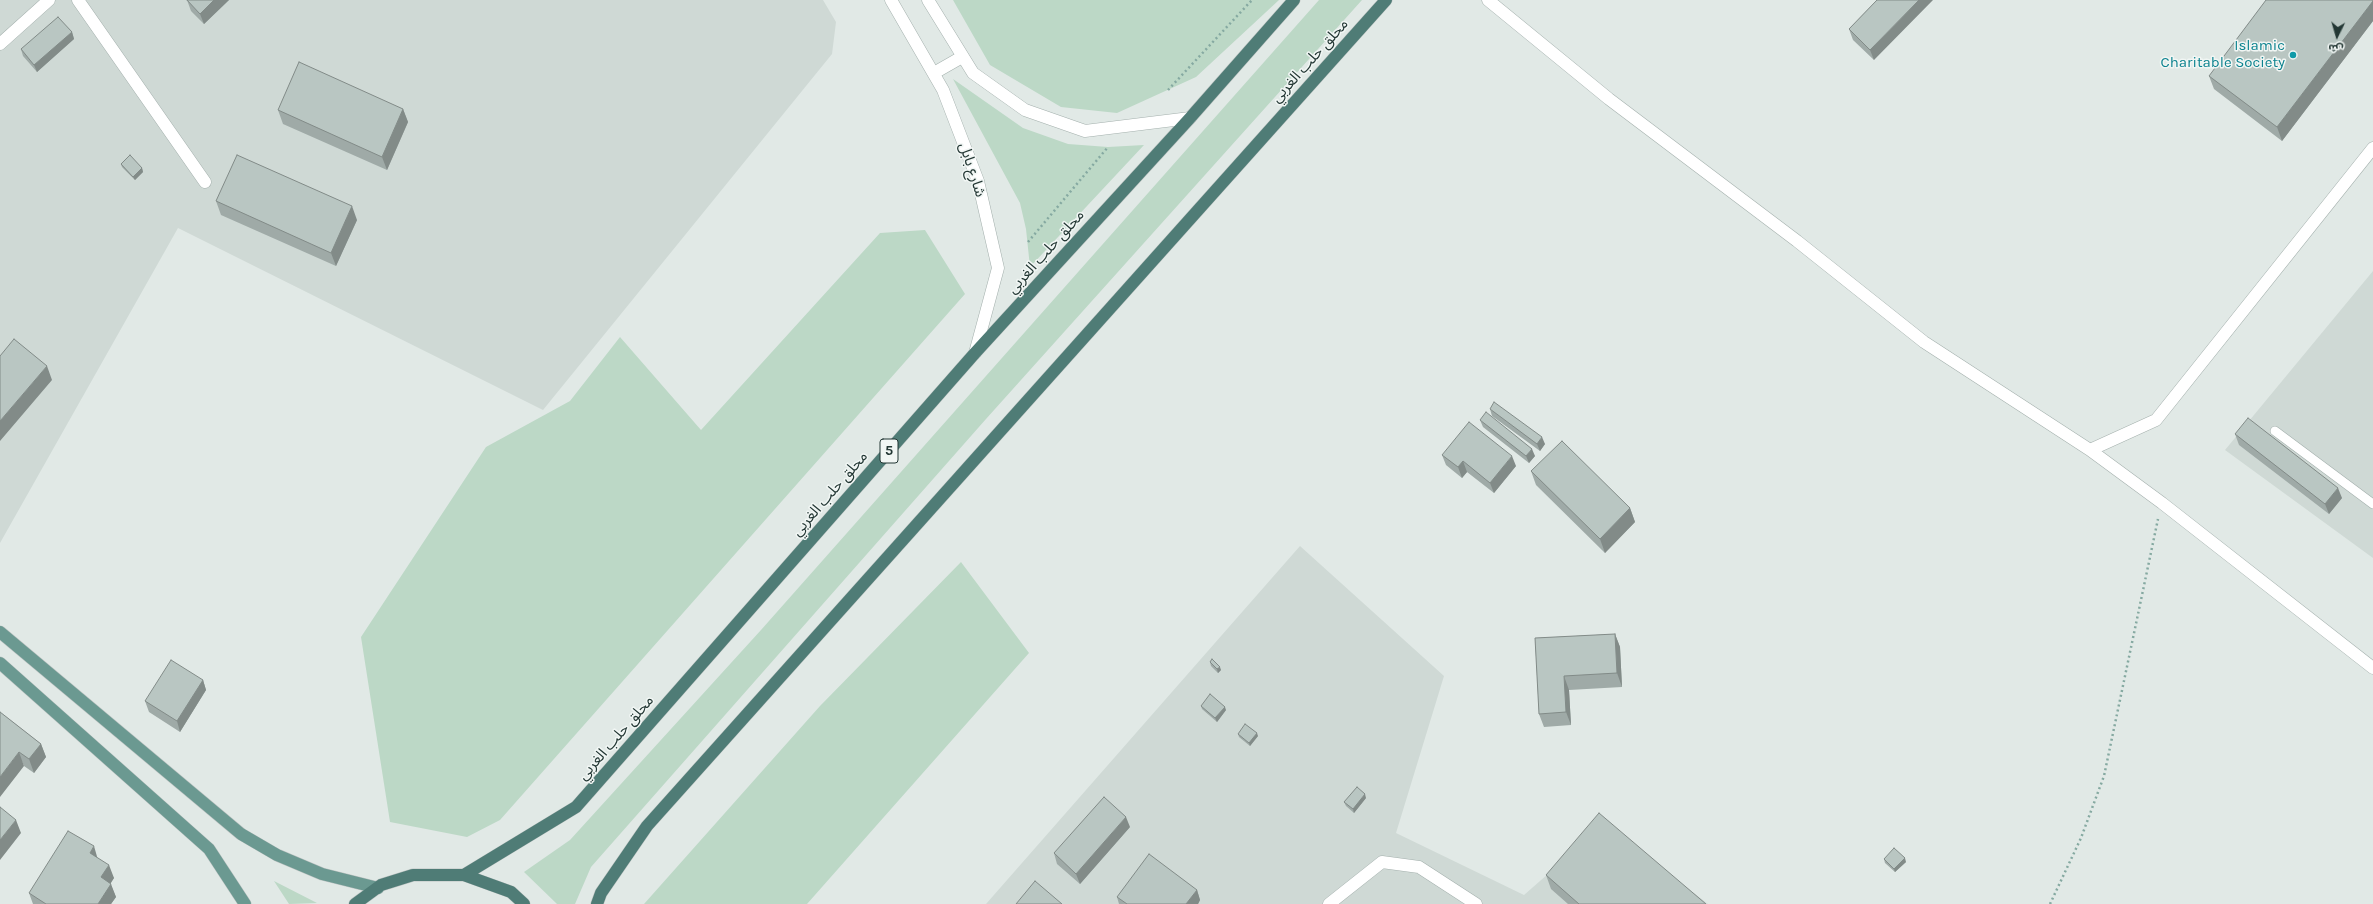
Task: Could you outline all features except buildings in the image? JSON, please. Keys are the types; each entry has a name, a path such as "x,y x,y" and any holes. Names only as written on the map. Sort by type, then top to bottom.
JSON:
{"highway":[{"name":"محلق حلب الغربي","path":"464,875 576,807 975,353 1190,118 1294,0"},
{"name":"محلق حلب الغربي","path":"597,904 601,893 647,826 1386,0"},
{"path":"355,904 378,888 413,876 464,875 511,892 524,904"}],"main road":[{"path":"0,632 241,834 277,855 322,874 378,888"},
{"path":"0,663 209,849 246,904"}],"street":[{"path":"0,44 49,0"},
{"path":"78,0 206,182"},
{"name":"شارع بابل","path":"891,0 943,90 978,181 998,268 975,353"},
{"path":"928,0 973,73 1024,110 1085,131 1190,118"},
{"path":"1488,0 1609,99 1791,236 1924,342 2090,450 2373,668"},
{"path":"934,73 962,57"},
{"path":"2090,450 2156,420 2373,148"},
{"path":"1329,904 1382,862 1419,867 1476,904"}],"lane":[{"path":"2275,431 2373,504"}],"path":[{"path":"1168,90 1252,0"},
{"path":"1028,242 1108,147"},
{"path":"2050,904 2081,838 2104,776 2162,504"}],"shaded area":[{"path":"0,0 823,0 836,22 832,54 543,410 178,228 0,543"},
{"path":"2373,271 2373,558 2225,450"},
{"path":"1300,546 1444,676 1396,833 1524,895 1605,824 1708,904 986,904"}],"green space":[{"path":"953,0 1279,0 1196,77 1117,113 1061,107 990,65"},
{"path":"1319,0 1362,0 986,419 591,867 575,904 557,904 524,872 570,840 761,630"},
{"path":"953,79 1023,128 1068,144 1108,147 1144,145 1030,267 1026,229 1020,203"},
{"path":"925,230 965,294 500,820 467,837 390,822 361,637 486,447 570,401 620,337 701,430 880,233"},
{"path":"961,562 1029,653 807,904 644,904 820,706"},
{"path":"274,881 317,903 289,904"}],"place":[{"name":"Islamic Charitable Society","path":"2293,55"}]}
